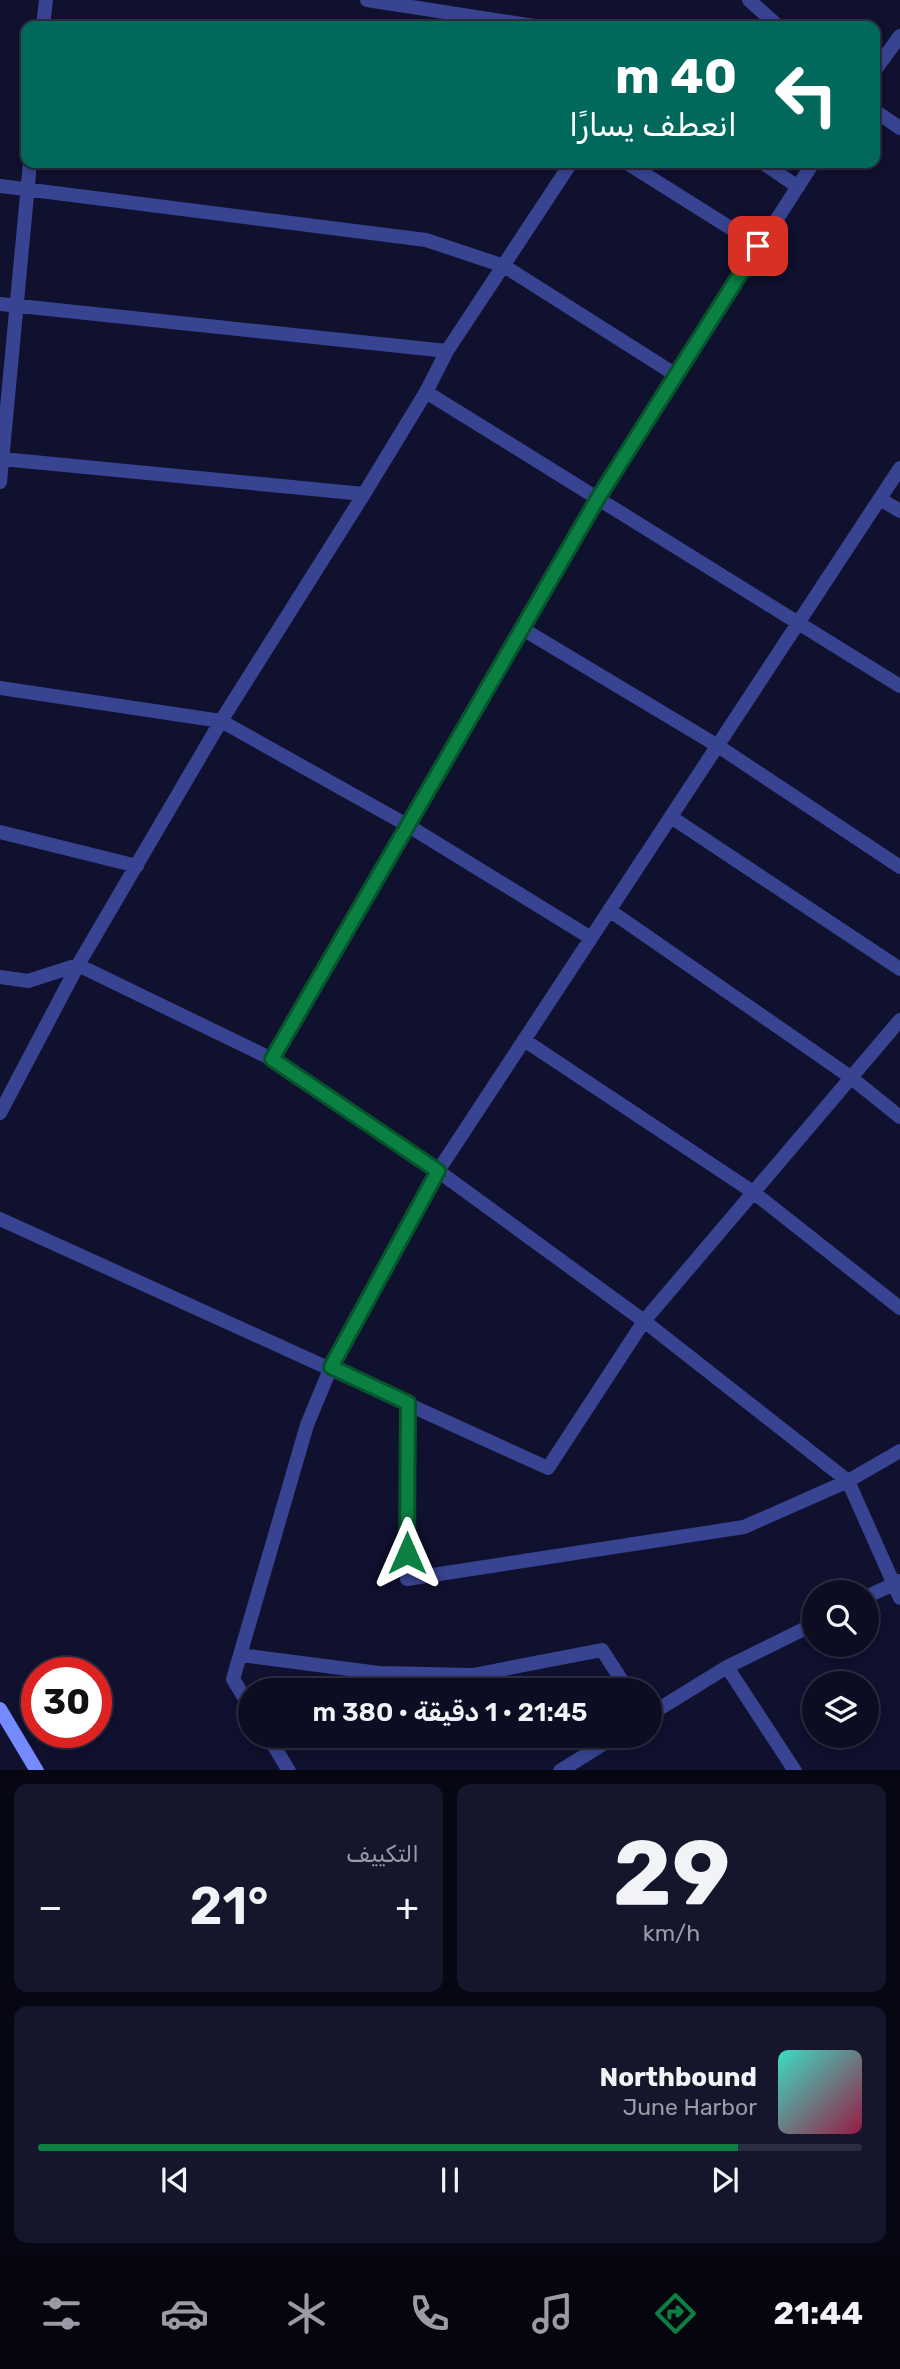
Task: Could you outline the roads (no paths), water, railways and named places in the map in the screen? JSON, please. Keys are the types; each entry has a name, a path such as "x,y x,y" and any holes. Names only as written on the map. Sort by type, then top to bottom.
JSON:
{"main road":[{"path":"0,1709 37,1770"}],"street":[{"path":"44,21 46,0"},
{"path":"367,0 502,21"},
{"path":"749,0 772,21"},
{"path":"880,63 900,36"},
{"path":"880,114 900,128"},
{"path":"0,482 30,168"},
{"path":"0,1113 78,964 220,721 364,494 426,392 447,351 568,168"},
{"path":"635,168 758,246"},
{"path":"770,168 798,187"},
{"path":"272,1059 598,498 810,168"},
{"path":"0,186 426,240 504,266 676,375"},
{"path":"0,304 447,351"},
{"path":"426,392 797,625 900,686"},
{"path":"2,459 364,494"},
{"path":"238,1687 233,1679 307,1425 331,1367 438,1171 900,468"},
{"path":"880,499 900,511"},
{"path":"521,628 718,746 900,867"},
{"path":"0,688 220,721 407,825 591,938"},
{"path":"671,817 900,969"},
{"path":"0,832 137,866"},
{"path":"610,910 849,1076 900,1117"},
{"path":"0,977 28,981 78,964 272,1059 438,1171 644,1321 848,1481 897,1582 900,1598"},
{"path":"0,1219 331,1367 548,1468 644,1321 849,1076 900,1020"},
{"path":"524,1040 753,1192 900,1308"},
{"path":"408,1403 407,1578 744,1527 848,1481 900,1451"},
{"path":"879,1591 897,1582"},
{"path":"662,1707 727,1667 802,1629"},
{"path":"241,1655 379,1673 473,1675 603,1650 620,1678"},
{"path":"727,1667 795,1770"},
{"path":"778,1743 808,1770"},
{"path":"275,1748 289,1770"},
{"path":"560,1770 596,1748"}]}
